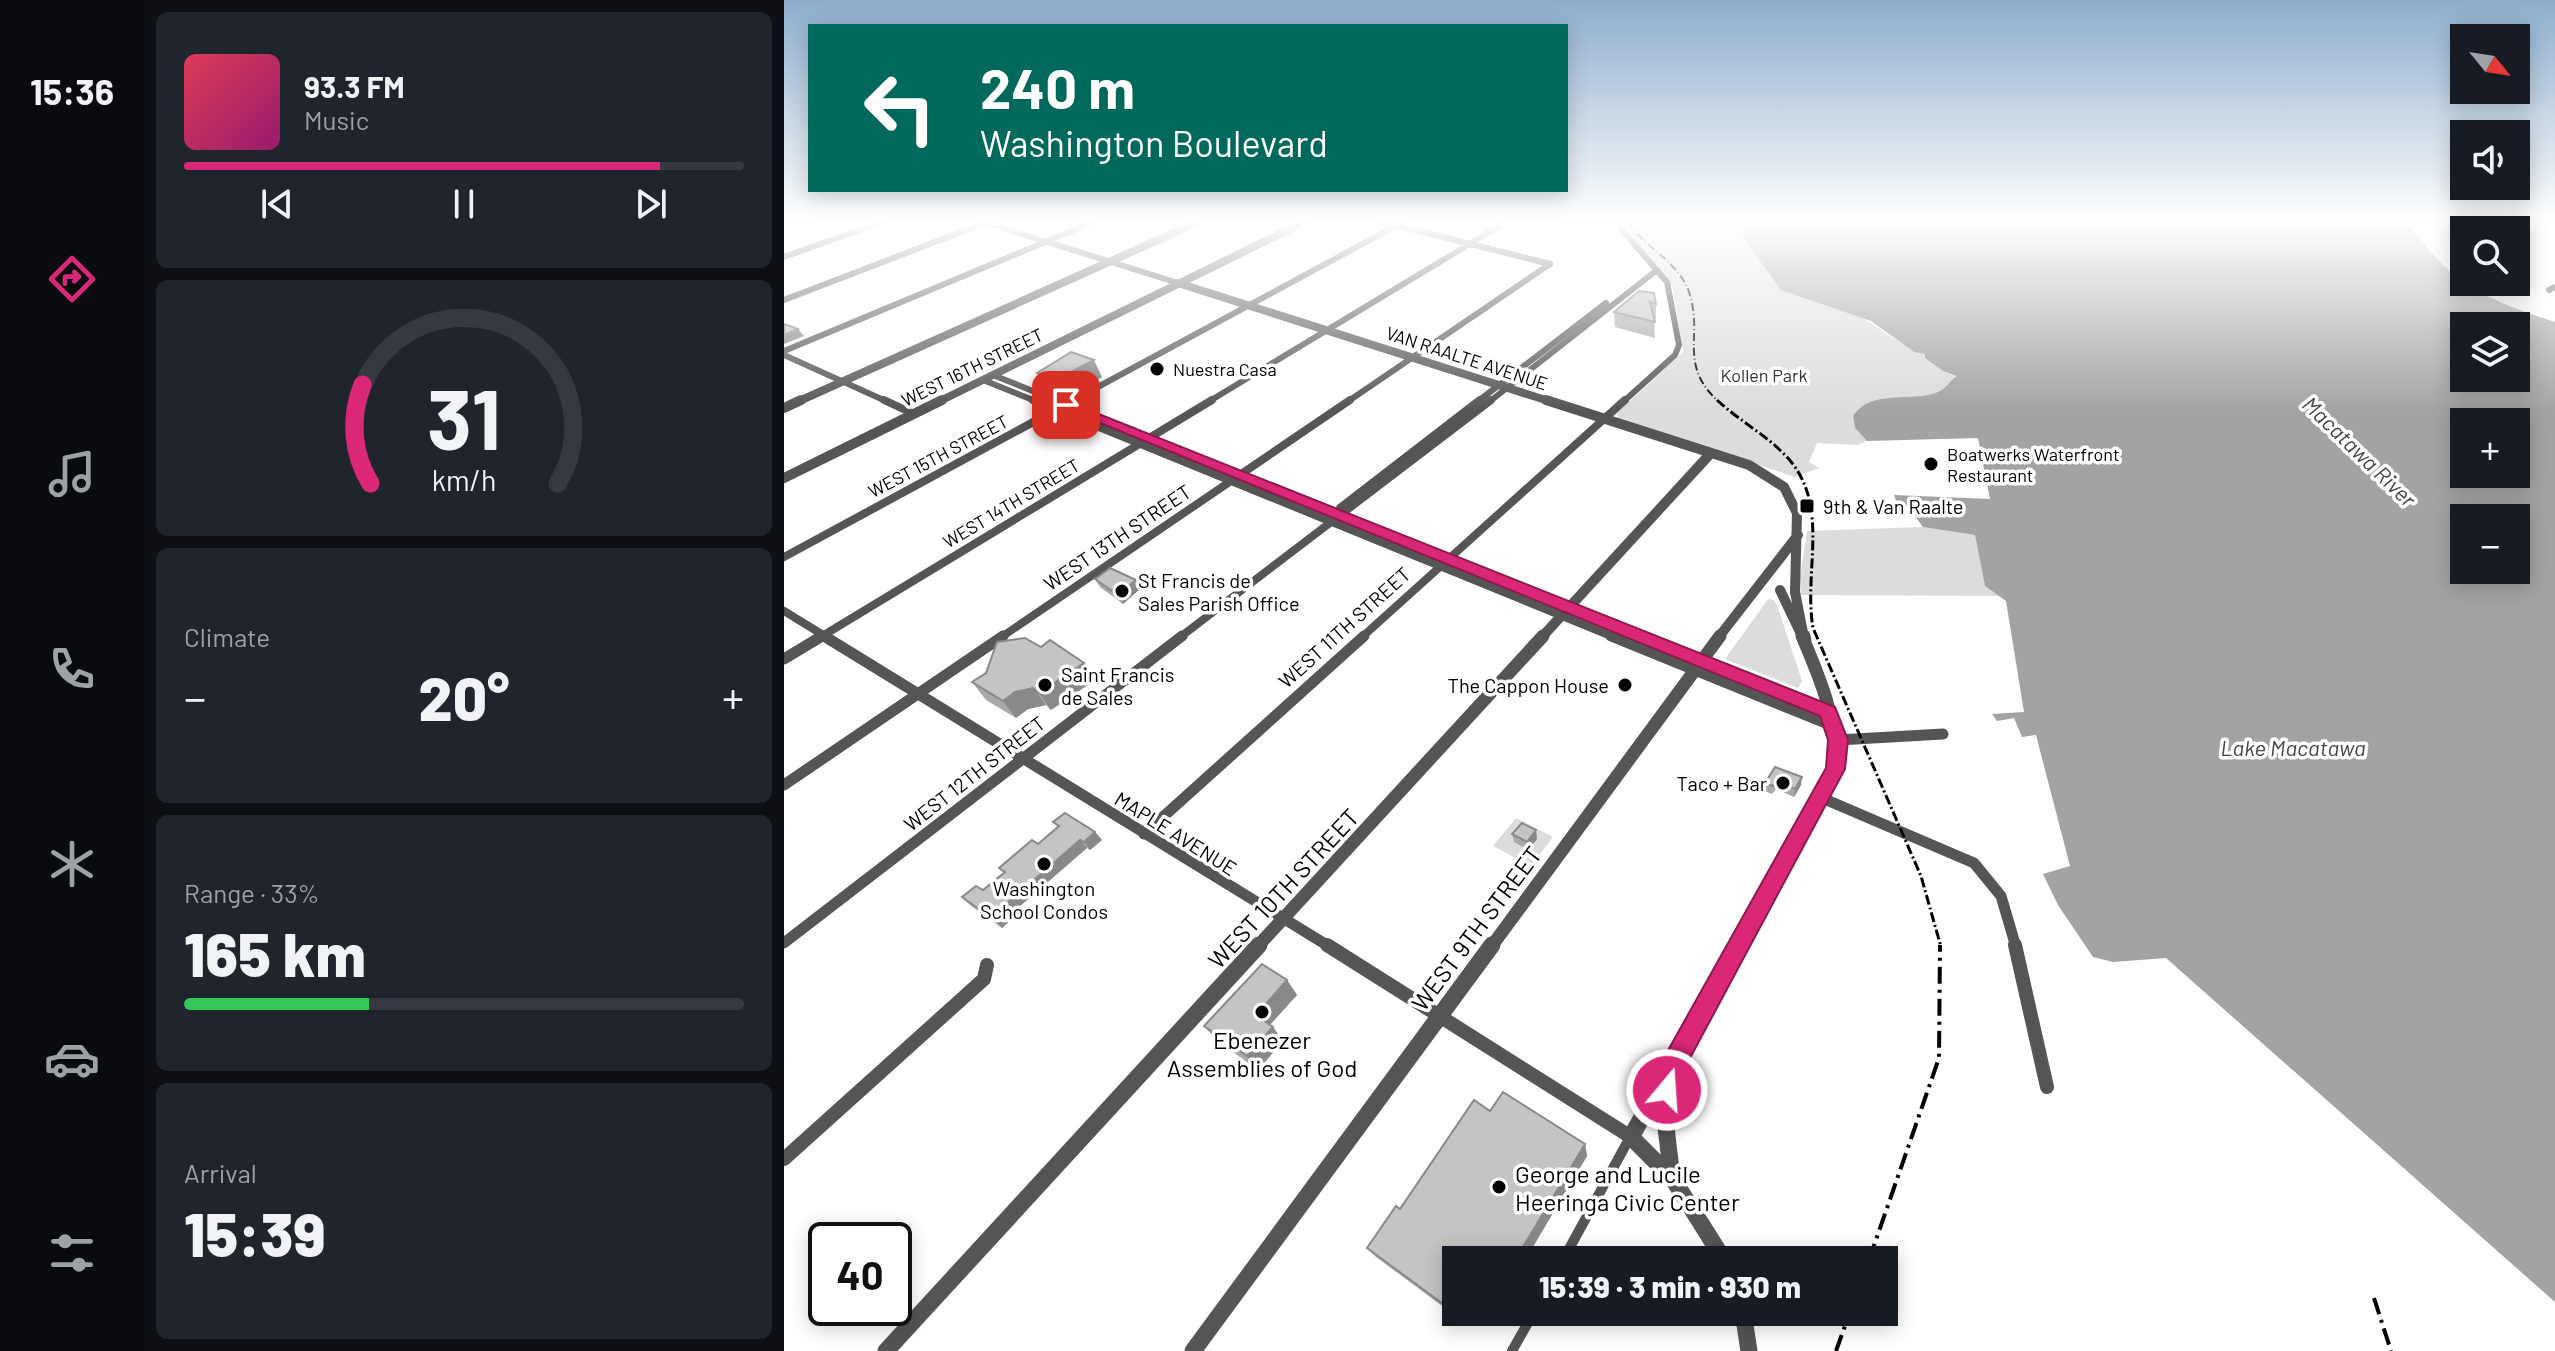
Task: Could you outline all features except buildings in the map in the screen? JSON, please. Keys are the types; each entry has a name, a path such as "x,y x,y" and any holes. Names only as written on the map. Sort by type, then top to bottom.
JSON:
{"street":[{"path":"784,300 823,285"},
{"path":"784,353 944,285"},
{"path":"784,408 1058,285"},
{"name":"WEST 16TH STREET","path":"784,478 1174,285"},
{"name":"VAN RAALTE AVENUE","path":"1185,285 1766,471 1780,480 1794,497 1798,535"},
{"name":"WEST 15TH STREET","path":"784,557 1285,285"},
{"name":"WEST 14TH STREET","path":"784,659 1402,285"},
{"name":"WEST 13TH STREET","path":"784,785 1519,285"},
{"name":"WEST 12TH STREET","path":"784,943 1334,519 1349,512 1504,386 1637,285"},
{"name":"WEST 11TH STREET","path":"1144,834 1677,352 1671,293 1666,285"},
{"path":"784,353 914,414"},
{"path":"993,375 1240,475 1334,519"},
{"path":"983,380 1700,666 1833,726 1943,734"},
{"name":"WEST 10TH STREET","path":"886,1351 1711,453"},
{"path":"1571,1246 1822,798 1835,769 1833,726 1805,641 1795,587 1798,535"},
{"name":"WEST 9TH STREET","path":"1193,1351 1786,546 1798,535"},
{"path":"1755,591 1795,587"},
{"path":"1780,590 1805,641"},
{"name":"MAPLE AVENUE","path":"784,611 1631,1137"},
{"path":"1700,666 1833,726"},
{"path":"1822,798 1966,858 1981,867 1997,885 2008,913 2047,1087"},
{"path":"784,1159 984,979 987,965"},
{"path":"1670,1070 1665,1119 1673,1179"},
{"path":"1631,1137 1673,1179 1715,1246"},
{"path":"1512,1351 1526,1326"},
{"path":"1745,1326 1749,1351"}],"green space":[{"name":"Kollen Park","path":"1671,285 1813,285 1914,352 1925,354 1943,371 1957,376 1938,392 1881,399 1861,407 1853,416 1855,428 1867,441 1858,445 1817,443 1809,462 1819,468 1795,477 1619,418 1617,413 1683,352"},
{"path":"1923,527 1975,535 1985,586 1999,596 1801,595 1800,577 1807,531"},
{"path":"1768,599 1774,600 1778,608 1802,681 1798,688 1725,659"},
{"path":"1516,818 1553,837 1531,866 1493,846"}],"water":[{"name":"Lake Macatawa","path":"1777,285 2450,285 2450,296 2488,296 2528,312 2450,312 2450,392 2530,392 2530,313 2555,322 2555,1302 2166,958 2113,962 2093,957 2058,905 2043,874 2070,866 2036,735 2022,737 2014,718 1997,721 1992,714 2024,712 2006,601 1985,586 1975,535 1923,527 1909,508 1897,503 1894,495 1990,499 1978,438 1867,441 1855,428 1853,416 1870,402 1928,395 1943,389 1957,376 1943,371 1925,358 1925,354 1914,352 1871,321 1781,290"}],"railway":[{"path":"1686,285 1693,308 1695,362 1706,388 1718,400"},
{"path":"1718,400 1785,455 1799,474 1808,494 1813,537 1813,628 1921,876 1941,947"},
{"path":"1874,1246 1939,1058 1940,945"},
{"path":"2374,1298 2391,1351"},
{"path":"1836,1351 1845,1326"}],"place":[{"name":"Nuestra Casa","path":"1157,369"},
{"name":"Boatwerks Waterfront Restaurant","path":"1931,464"},
{"name":"9th & Van Raalte","path":"1807,506"},
{"name":"St Francis de Sales Parish Office","path":"1122,591"},
{"name":"Saint Francis de Sales","path":"1045,685"},
{"name":"The Cappon House","path":"1625,685"},
{"name":"Taco + Bar","path":"1783,783"},
{"name":"Washington School Condos","path":"1044,864"},
{"name":"Ebenezer Assemblies of God","path":"1262,1012"},
{"name":"George and Lucile Heeringa Civic Center","path":"1499,1187"}],"route":[{"path":"1066,405 1828,712 1838,740 1835,769 1822,798 1670,1070 1667,1090"}],"water label":[{"name":"Macatawa River","path":"2360,451"}]}
